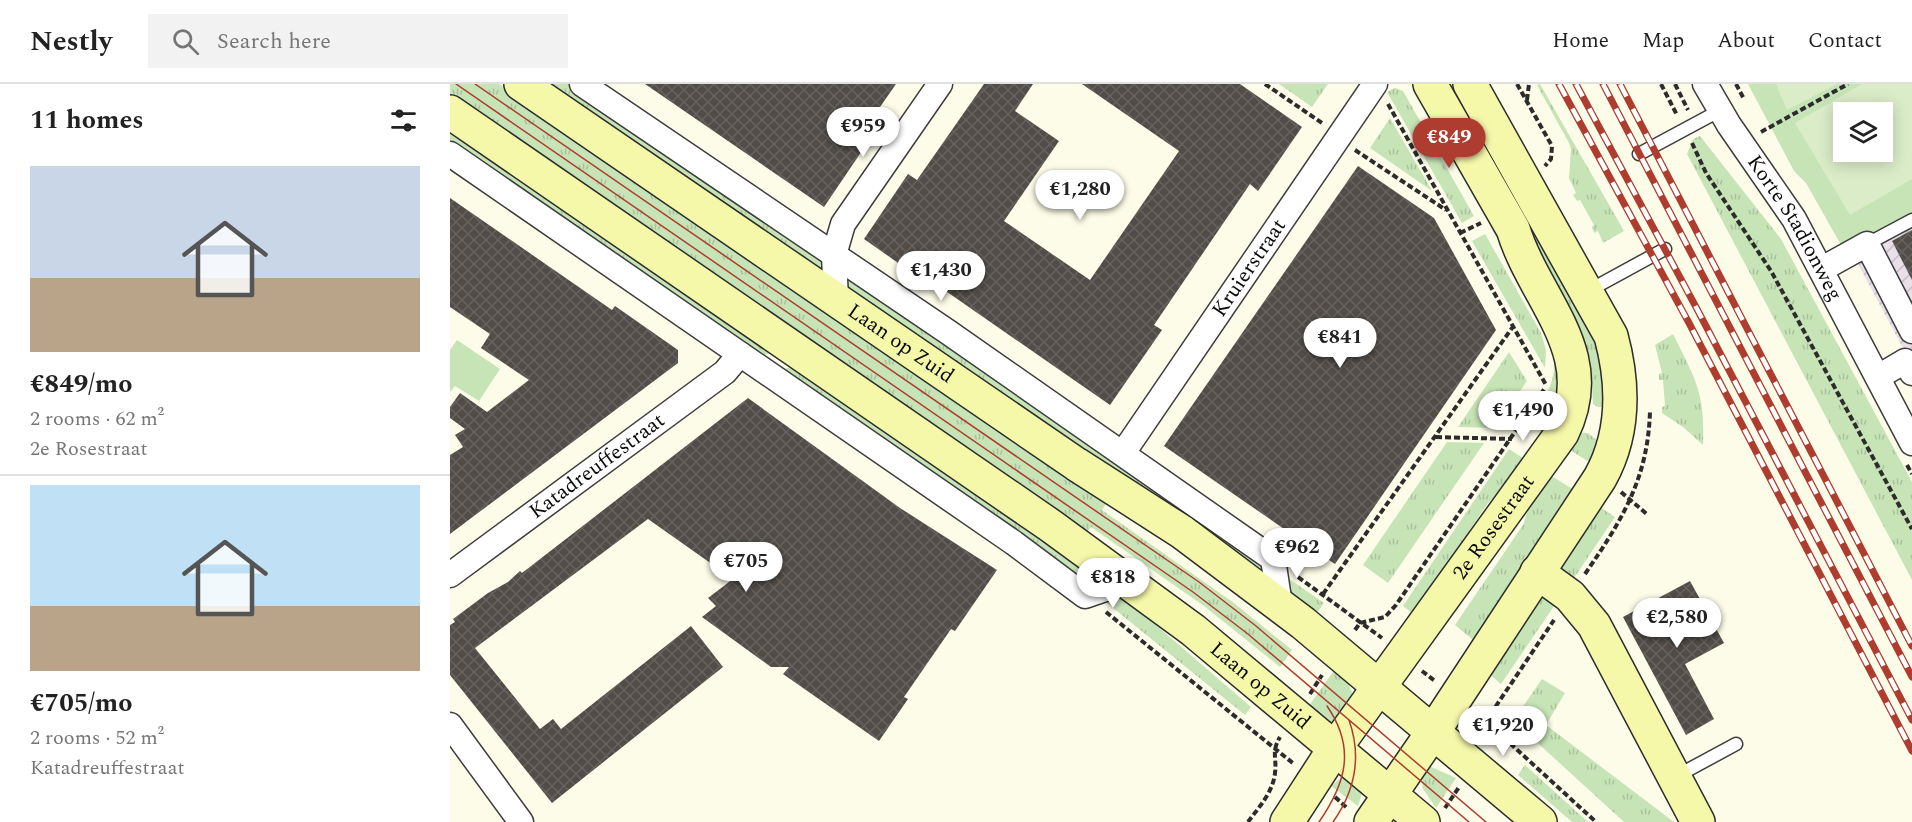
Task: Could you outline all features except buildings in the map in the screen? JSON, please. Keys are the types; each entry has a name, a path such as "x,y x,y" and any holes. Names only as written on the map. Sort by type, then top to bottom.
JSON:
{"main road":[{"name":"Laan op Zuid","path":"521,84 1076,464 1182,532 1280,605 1540,822"},
{"name":"2e Rosestraat","path":"1287,822 1335,748 1562,433 1575,400 1573,363 1565,332 1518,248 1512,229 1430,84"},
{"path":"1371,822 1600,478 1616,441 1621,392 1619,370 1611,336 1588,291 1470,84"},
{"name":"Laan op Zuid","path":"450,112 802,354 1193,630 1424,822"},
{"path":"1537,572 1570,596 1590,618 1698,822"}],"street":[{"name":"Laan op Zuid","path":"582,84 1123,453 1273,559"},
{"path":"836,301 834,255 843,224 940,84"},
{"name":"Korte Stadionweg","path":"1705,84 1719,111 1787,207 1822,269 1912,443"},
{"name":"Kruierstraat","path":"1123,453 1341,136 1379,89"},
{"path":"450,154 1014,543 1085,596 1126,582"},
{"path":"1822,269 1866,244 1912,331"},
{"path":"750,360 802,354"},
{"name":"Katadreuffestraat","path":"450,575 725,372 750,360"},
{"path":"1878,377 1910,364"},
{"path":"1273,559 1280,605"},
{"path":"450,725 521,822"}],"lane":[{"path":"1639,154 1719,111"},
{"path":"1866,244 1912,220"},
{"path":"1588,291 1665,249"},
{"path":"1674,777 1736,744"}],"path":[{"path":"1265,84 1341,136 1361,156 1447,211"},
{"path":"1517,84 1553,150 1549,163 1542,168"},
{"path":"1527,101 1529,84"},
{"path":"1661,84 1706,173 1771,271 1912,529"},
{"path":"1761,133 1848,84"},
{"path":"1273,559 1323,594 1512,328 1379,89"},
{"path":"1460,233 1483,222"},
{"name":"2e Rosestraat","path":"1323,594 1360,623 1385,617 1396,605 1512,439 1546,386 1512,328"},
{"path":"1435,436 1512,439"},
{"name":"Laan op Zuid","path":"1085,596 1274,748"},
{"path":"1488,723 1596,822"}],"shaded area":[{"path":"1912,204 1912,365 1859,266 1851,240"}],"green space":[{"path":"450,84 499,84 802,293 1109,499 1102,510 1234,603 1292,650 1280,667 1204,606 1091,527 1084,536 450,95"},
{"path":"540,84 571,84 826,259 825,281"},
{"path":"1279,84 1328,84 1312,107"},
{"path":"1540,84 1624,231 1603,243 1598,231 1594,233 1592,227 1594,225 1580,200 1577,201 1573,195 1576,193 1569,178 1571,149 1537,85"},
{"path":"1748,84 1912,84 1912,215 1845,252 1806,183 1794,171"},
{"path":"1776,84 1837,84 1787,110"},
{"path":"1862,84 1912,84 1912,179 1850,215 1795,123"},
{"path":"1395,88 1403,91 1474,216 1462,223 1387,92"},
{"path":"1390,118 1432,191 1370,148"},
{"path":"450,127 779,351 755,357 450,144"},
{"path":"1700,136 1781,239 1912,482 1912,580 1687,154 1693,139"},
{"path":"1531,208 1590,310 1612,407 1598,407 1593,404 1591,368 1579,329 1515,217"},
{"path":"1500,225 1511,253 1552,326 1561,349 1565,375 1561,403 1548,435 1533,427 1529,420 1545,396 1552,380 1554,361 1551,342 1536,302 1492,230"},
{"path":"1485,234 1541,333 1546,350 1545,368 1472,241"},
{"path":"846,273 1324,603 1314,617 846,295"},
{"path":"1673,334 1697,387 1702,412 1703,445 1683,427 1662,413 1662,407 1665,406 1663,380 1659,380 1659,374 1662,373 1655,345"},
{"path":"457,340 500,369 479,401 455,386 450,392 450,350"},
{"path":"1509,352 1527,381 1494,428 1458,427"},
{"path":"799,365 1105,580 1087,585 776,371"},
{"path":"1576,432 1588,433 1599,442 1597,467 1562,445"},
{"path":"1447,442 1484,443 1388,583 1363,565"},
{"path":"1509,449 1529,462 1488,503 1413,614 1403,606"},
{"path":"1542,470 1582,495 1479,645 1455,625 1523,525"},
{"path":"1600,507 1615,517 1572,581 1560,567"},
{"path":"1120,594 1251,707 1245,715 1102,599"},
{"path":"1541,594 1556,603 1501,684 1486,671"},
{"path":"1335,669 1348,684 1358,704 1337,734 1306,710"},
{"path":"1542,679 1565,693 1546,725 1674,822 1624,822 1517,724 1515,718"},
{"path":"1418,761 1456,778 1436,808 1423,789"},
{"path":"1525,765 1588,822 1572,822 1518,775"},
{"path":"1347,773 1364,787 1358,806 1331,786"}],"tram line":[{"path":"456,84 1193,592 1248,634 1469,822"},
{"path":"475,84 1199,582 1256,626 1486,822"},
{"path":"1319,822 1336,793 1344,765 1342,736 1327,706"},
{"path":"1333,822 1347,798 1354,773 1355,747 1349,720"}],"railway":[{"path":"1559,84 1689,323 1912,751"},
{"path":"1576,84 1697,309 1912,720"},
{"path":"1603,84 1912,677"},
{"path":"1620,84 1912,646"}]}
